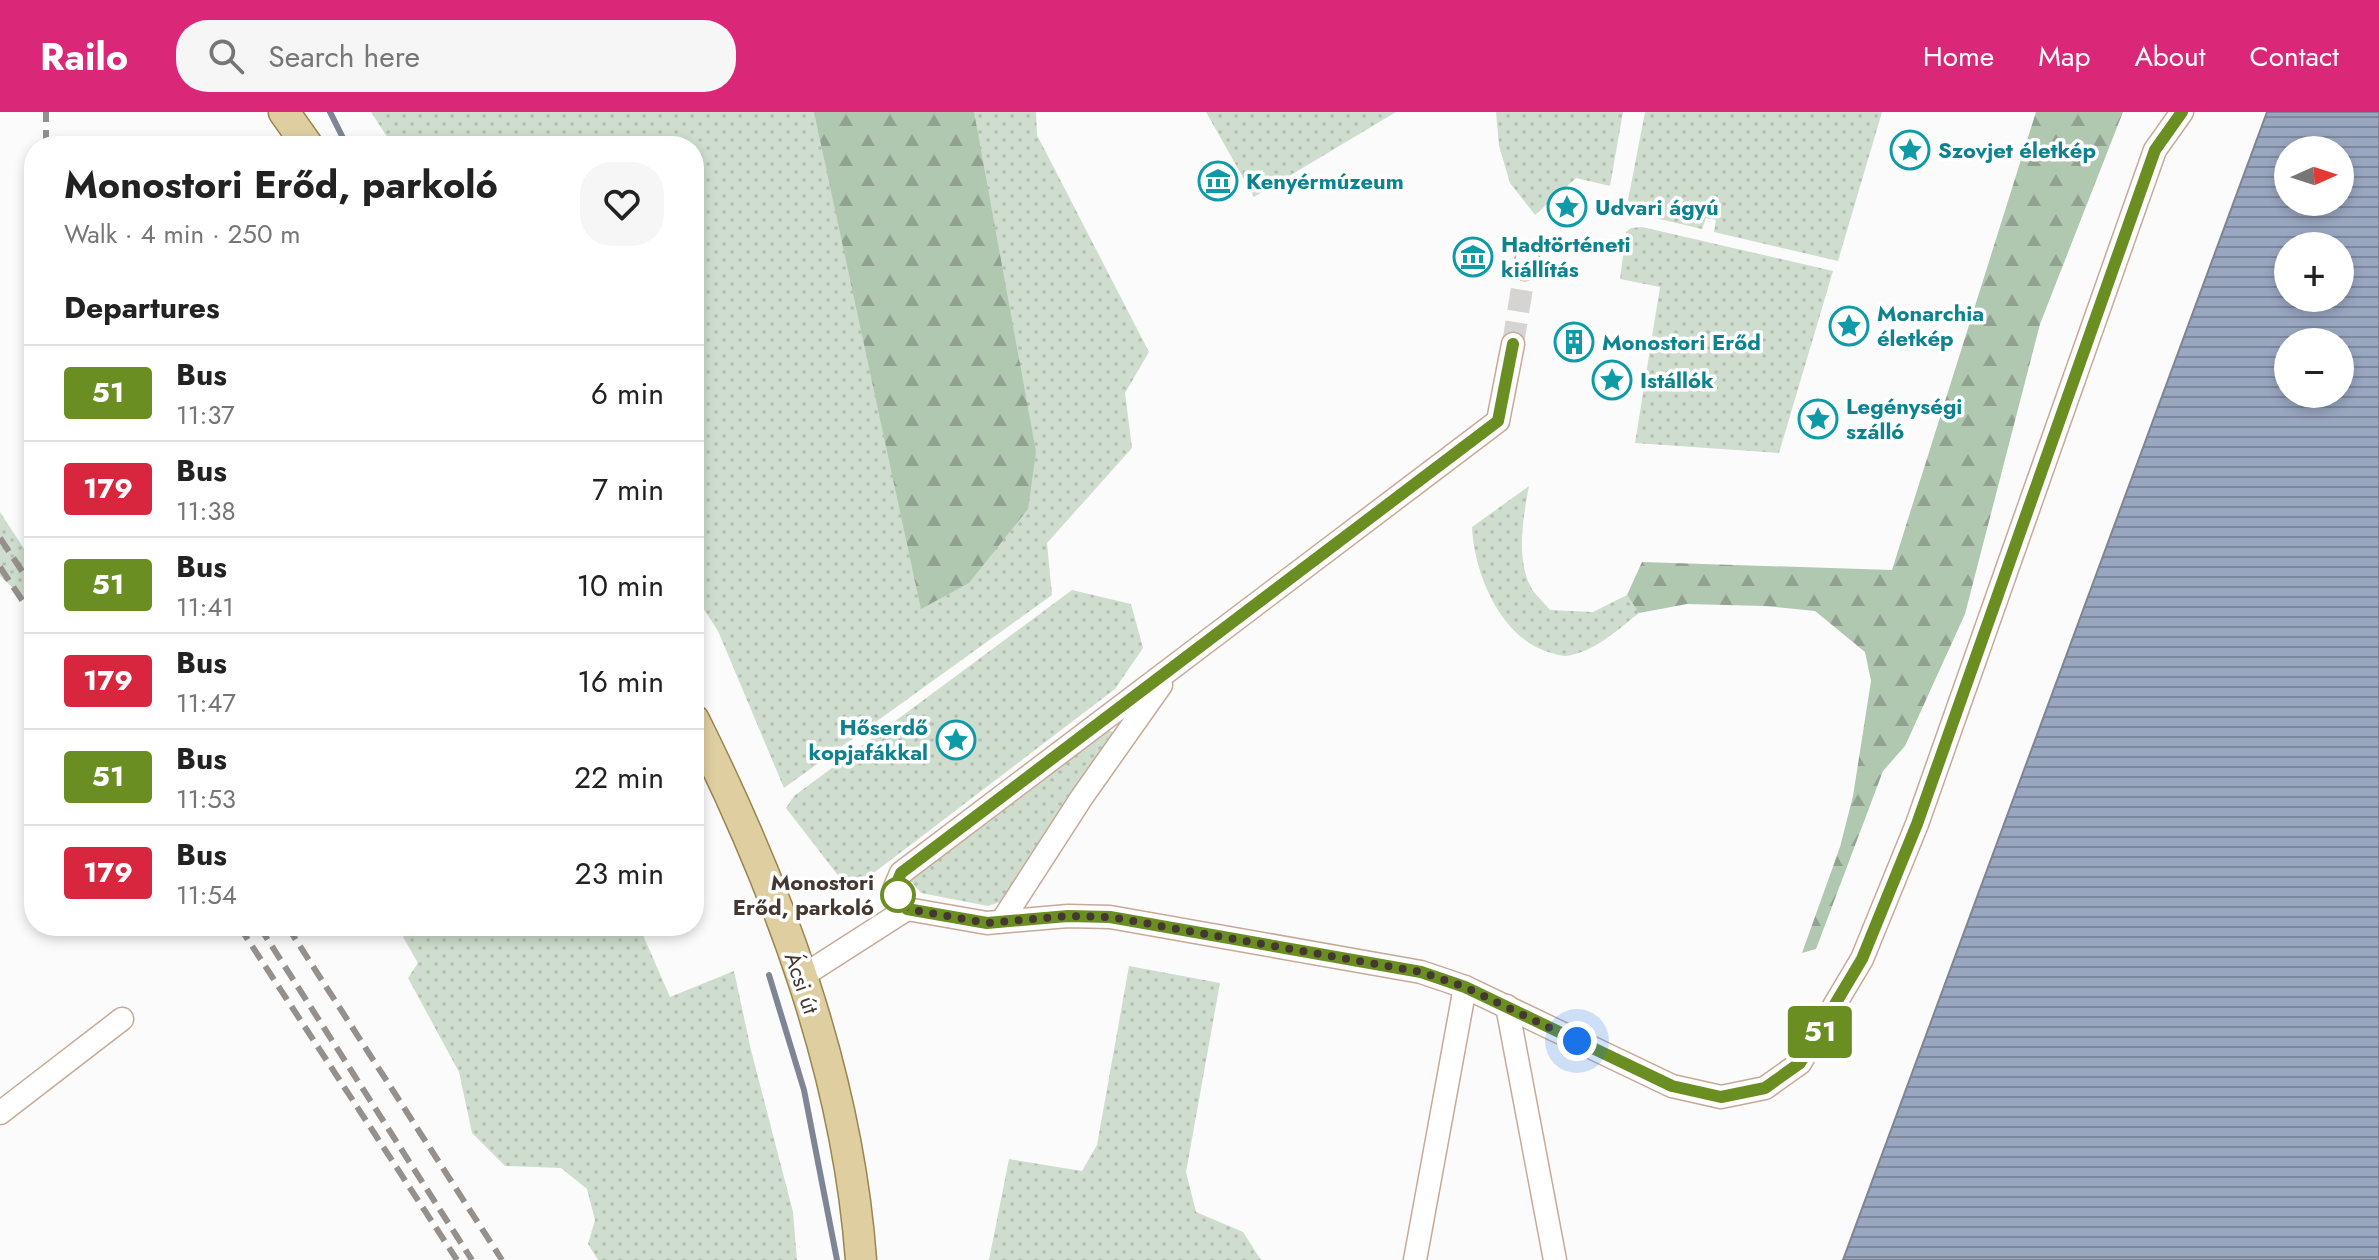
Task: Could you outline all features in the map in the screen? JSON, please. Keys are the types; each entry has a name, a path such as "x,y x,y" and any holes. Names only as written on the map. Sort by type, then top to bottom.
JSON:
{"main road":[{"path":"284,112 301,136"},
{"name":"Ácsi út","path":"704,741 756,853 829,1065 849,1155 861,1260"}],"street":[{"path":"801,977 907,909 987,923 1068,916 1110,917 1421,972 1507,1006 1672,1086 1721,1097 1765,1088 1800,1063 1862,959 1917,824 2155,150 2182,112"},
{"path":"907,909 895,887 901,873 1498,421 1513,344"},
{"path":"1002,921 1082,797 1171,671"},
{"path":"1098,723 1116,726 1123,740"},
{"path":"1415,1260 1465,987"},
{"path":"1507,1006 1555,1260"},
{"path":"0,1113 122,1019"}],"green space":[{"path":"371,112 1036,112 1037,135 1149,352 1125,393 1132,448 1047,543 1052,595 784,788 718,631 704,609 704,136 387,136"},
{"path":"814,112 974,112 1036,452 1028,509 969,583 921,609"},
{"path":"1206,112 1396,112 1254,197"},
{"path":"1496,112 1623,112 1610,186 1576,178 1535,215 1510,183 1499,146"},
{"path":"1645,112 1882,112 1838,261 1714,232 1716,220 1706,218 1702,229 1634,213 1628,200"},
{"path":"2036,112 2123,112 2040,324 1965,614 1905,746 1883,771 1816,949 1802,953 1840,847 1853,796 1871,681 1865,652 1815,611 1687,604 1639,613 1627,595 1642,562 1892,570"},
{"path":"1642,227 1833,271 1779,453 1635,443 1660,287 1620,279 1626,232"},
{"path":"1529,486 1522,553 1527,579 1533,591 1550,610 1593,612 1627,595 1639,613 1605,640 1576,654 1563,656 1548,652 1516,633 1493,601 1478,564 1472,527"},
{"path":"0,512 24,549 24,598 0,576"},
{"path":"1072,590 1131,604 1143,648 1115,689 850,891 786,808 794,796"},
{"path":"1104,727 1118,735 1003,901 988,906 921,893 909,879"},
{"path":"643,936 670,997 734,971 793,1212 797,1260 598,1260 588,1244 595,1220 587,1189 561,1168 505,1166 472,1133 459,1072 408,978 418,963 403,937"},
{"path":"1129,966 1220,983 1186,1172 1196,1212 1243,1232 1261,1260 989,1260 1009,1159 1082,1171 1097,1145"}],"water":[{"path":"2267,112 2379,112 2379,1260 1843,1260"}],"waterway":[{"path":"330,112 342,136"},
{"path":"769,975 804,1090 837,1260"}],"tunnel":[{"path":"1513,344 1525,269"}],"railway":[{"path":"46,112 46,136"},
{"path":"0,538 24,574"},
{"path":"0,567 24,603"},
{"path":"246,936 457,1260"},
{"path":"265,936 472,1260"},
{"path":"293,936 502,1260"}],"bus line":[{"name":"51","path":"1513,344 1498,421 901,873 895,887 907,909 987,923 1068,916 1110,917 1421,972 1507,1006 1672,1086 1721,1097 1765,1088 1800,1063 1862,959 1917,824 2155,150 2182,112"}],"place":[{"name":"Szovjet életkép","path":"1910,150"},
{"name":"Kenyérmúzeum","path":"1218,181"},
{"name":"Udvari ágyú","path":"1567,207"},
{"name":"Hadtörténeti kiállítás","path":"1473,257"},
{"name":"Monarchia életkép","path":"1849,326"},
{"name":"Monostori Erőd","path":"1574,342"},
{"name":"Istállók","path":"1612,380"},
{"name":"Legénységi szálló","path":"1818,419"},
{"name":"Hőserdő kopjafákkal","path":"956,740"},
{"name":"Monostori Erőd, parkoló","path":"898,895"}],"route":[{"path":"898,895 907,909 987,923 1068,916 1110,917 1421,972 1465,987 1577,1041"}]}
